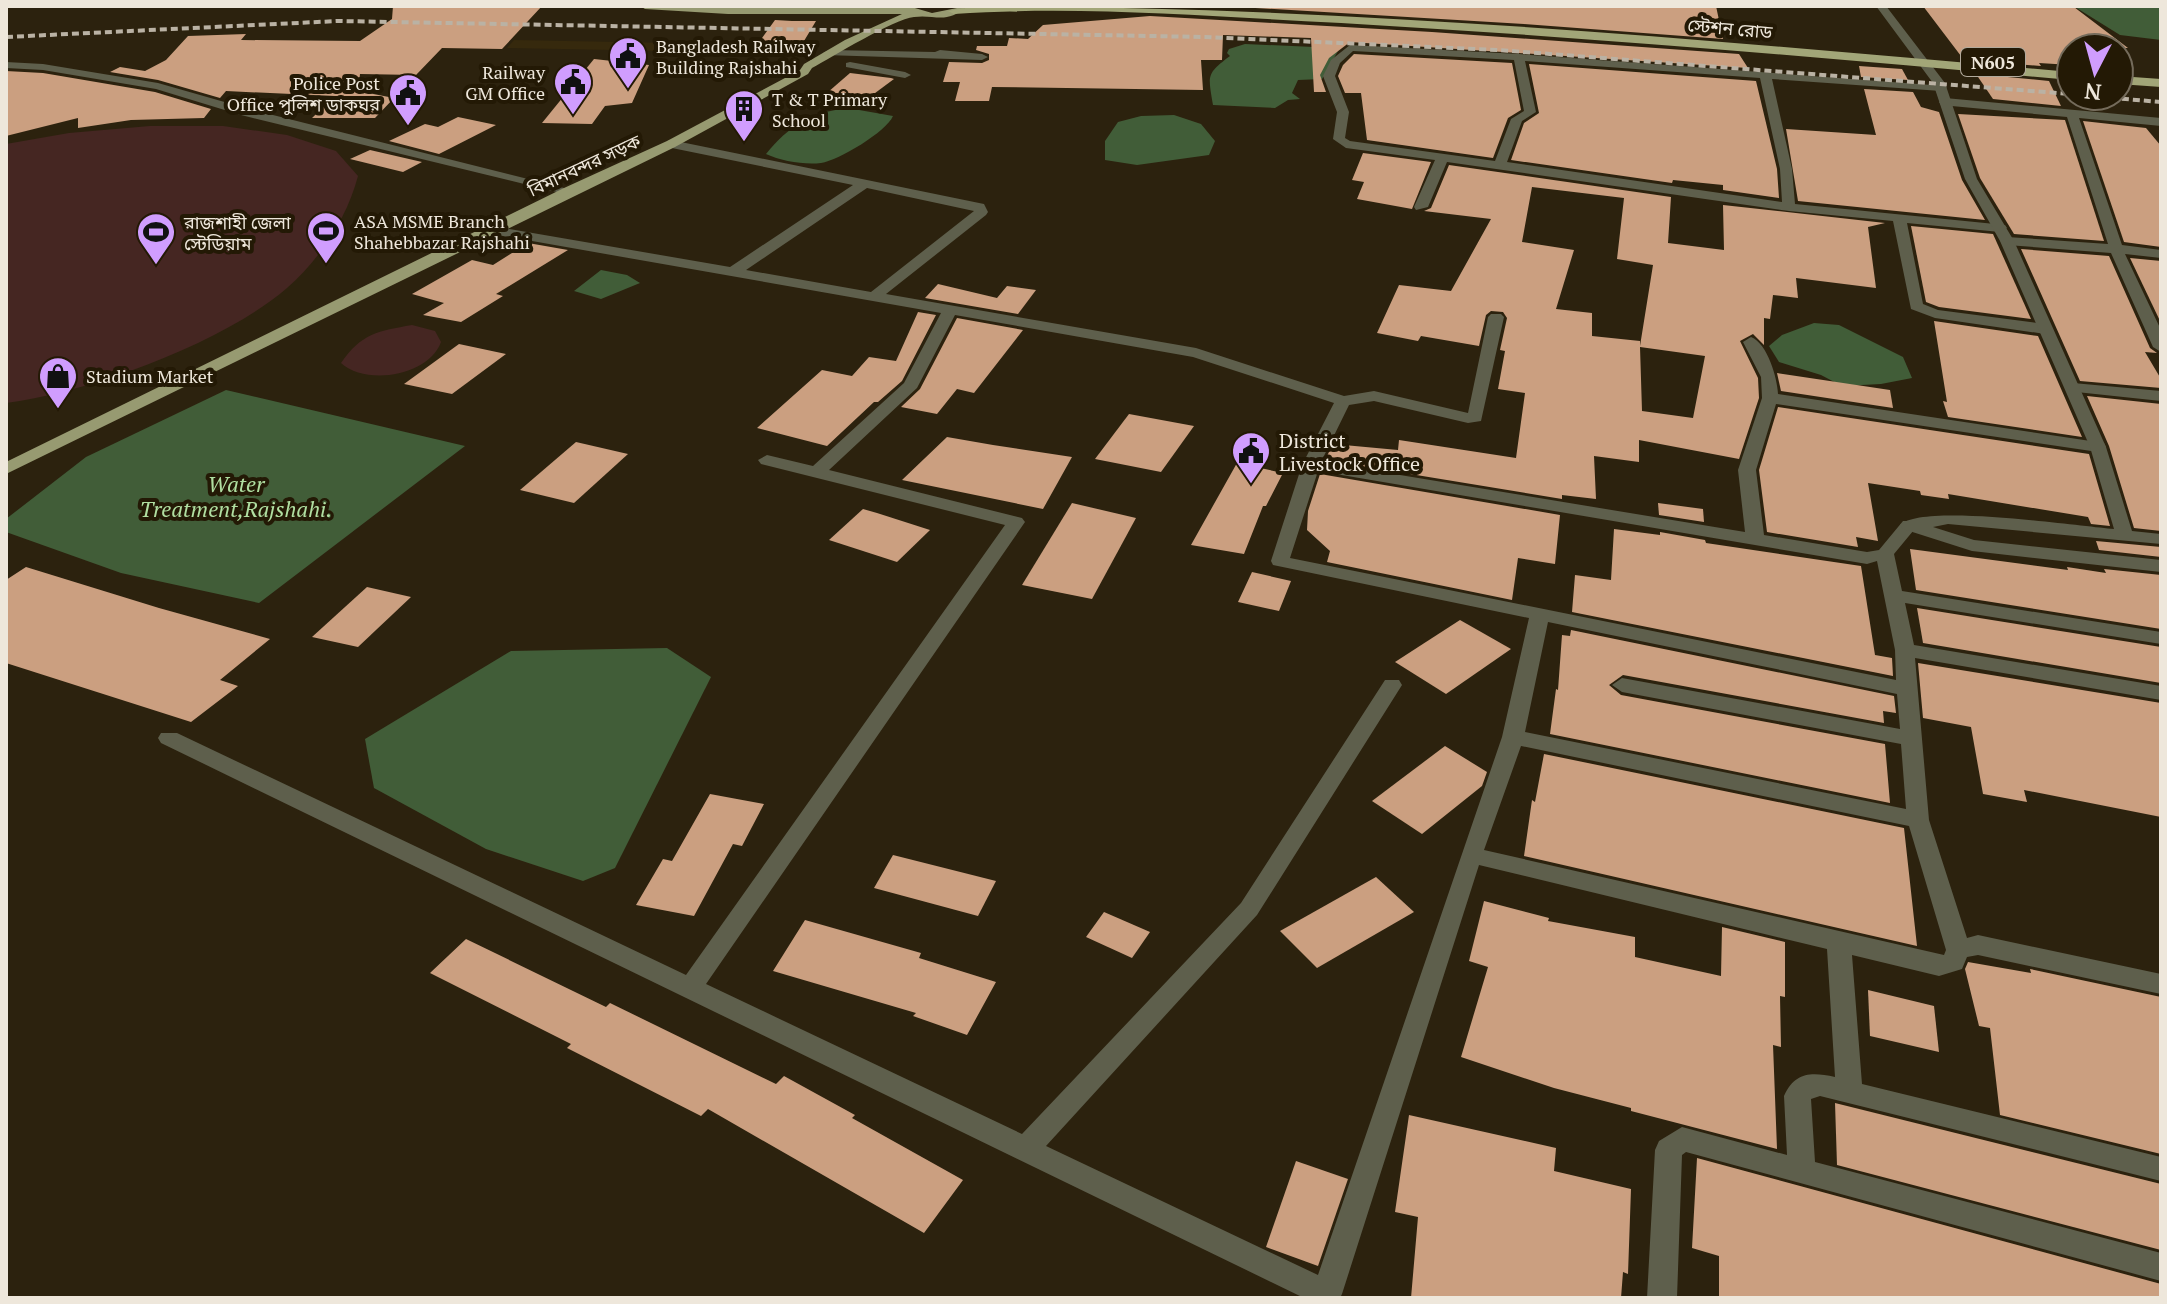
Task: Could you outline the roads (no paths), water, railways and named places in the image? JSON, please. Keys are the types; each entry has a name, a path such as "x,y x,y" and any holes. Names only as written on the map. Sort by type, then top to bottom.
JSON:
{"highway":[{"name":"স্টেশন রোড","path":"1249,6 1565,24 2055,74"},
{"name":"স্টেশন রোড","path":"958,9 1065,7 1265,15 1562,32 2055,67"},
{"path":"2135,73 2161,75"},
{"path":"2135,81 2161,83"}],"main road":[{"path":"645,6 728,11 907,10"},
{"name":"N605","path":"907,10 929,15 958,9"},
{"path":"827,59 849,42 907,10"},
{"path":"839,11 852,18 855,30 849,42"},
{"path":"846,56 929,15"},
{"name":"বিমানবন্দর সড়ক","path":"6,469 569,191 671,144 827,59"}],"street":[{"path":"1881,6 1943,95 1971,179 2003,234 2098,447 2124,533"},
{"path":"2161,122 2072,114 1765,74 1365,48 1350,48 1335,62 1329,76 1343,112 1339,139 1346,144 1789,207 2161,254"},
{"path":"827,59 846,56 982,57 940,53"},
{"path":"1500,165 1517,119 1530,112 1519,57"},
{"path":"827,59 905,75"},
{"path":"6,65 43,67 158,86 274,120 569,191"},
{"path":"1765,74 1786,169 1789,207"},
{"path":"2072,114 2085,156 2106,203 2116,249 2161,347"},
{"path":"671,144 971,204 981,212 873,297"},
{"path":"1421,207 1442,158"},
{"path":"733,272 867,182"},
{"path":"1900,220 1916,306 1935,314 2045,329"},
{"path":"492,230 1196,353 1343,401 1374,396 1468,418 1475,417 1496,317"},
{"path":"817,472 911,385 950,310"},
{"path":"1751,342 1769,377 1770,398 1747,470 1755,539"},
{"path":"2073,388 2161,396"},
{"path":"1770,398 2098,447"},
{"path":"1343,401 1311,465 1280,561 1907,689"},
{"path":"691,987 1016,522 767,460"},
{"path":"1311,465 1867,558 1885,554 1909,525 1948,519 2124,533 2161,539"},
{"path":"1909,525 1972,545 2161,566"},
{"path":"1471,855 1939,966 1953,962 1958,950 1918,820 1905,650 1885,554"},
{"path":"1893,595 2161,638"},
{"path":"169,738 691,987 1326,1296 1513,737 1540,613"},
{"path":"1905,650 2161,693"},
{"path":"1026,1149 1249,909 1392,685"},
{"path":"1622,685 1910,738"},
{"path":"1513,737 1918,820"},
{"path":"1839,943 1849,1092"},
{"path":"1958,950 1978,945 2161,984"},
{"path":"1802,1171 1797,1096 1806,1085 1820,1085 2161,1169"},
{"path":"1662,1298 1669,1150 1682,1139 2161,1267"}],"water":[{"path":"2068,6 2161,6 2161,40 2135,37 2135,32 2115,32 2075,7"},
{"path":"1245,44 1336,48 1338,51 1322,79 1298,80 1292,93 1300,99 1288,100 1275,108 1213,105 1210,81 1213,72 1230,56 1227,53 1229,49"},
{"path":"848,108 893,116 872,137 829,161 800,163 766,154 802,122"},
{"path":"1174,115 1201,124 1215,141 1209,155 1137,165 1105,160 1105,141 1118,122 1141,116"},
{"path":"601,270 627,275 640,283 601,299 574,291"},
{"path":"1814,323 1839,325 1903,357 1912,378 1881,384 1842,386 1821,375 1779,362 1769,346 1782,335"},
{"name":"Water Treatment,Rajshahi.","path":"226,390 465,446 259,603 121,573 6,532 6,519 86,457"},
{"path":"667,648 711,677 615,868 583,881 486,849 374,788 365,739 511,651"}],"railway":[{"path":"6,37 338,21 1205,37 1498,50 2055,93"},
{"path":"2135,100 2161,102"}],"place":[{"name":"Bangladesh Railway Building Rajshahi","path":"628,90"},
{"name":"Railway GM Office","path":"573,116"},
{"name":"Police Post Office পুলিশ ডাকঘর","path":"408,127"},
{"name":"T & T Primary School","path":"744,143"},
{"name":"ASA MSME Branch Shahebbazar Rajshahi","path":"326,265"},
{"name":"রাজশাহী জেলা স্টেডিয়াম","path":"156,266"},
{"name":"Stadium Market","path":"58,410"},
{"name":"District Livestock Office","path":"1251,485"}]}
